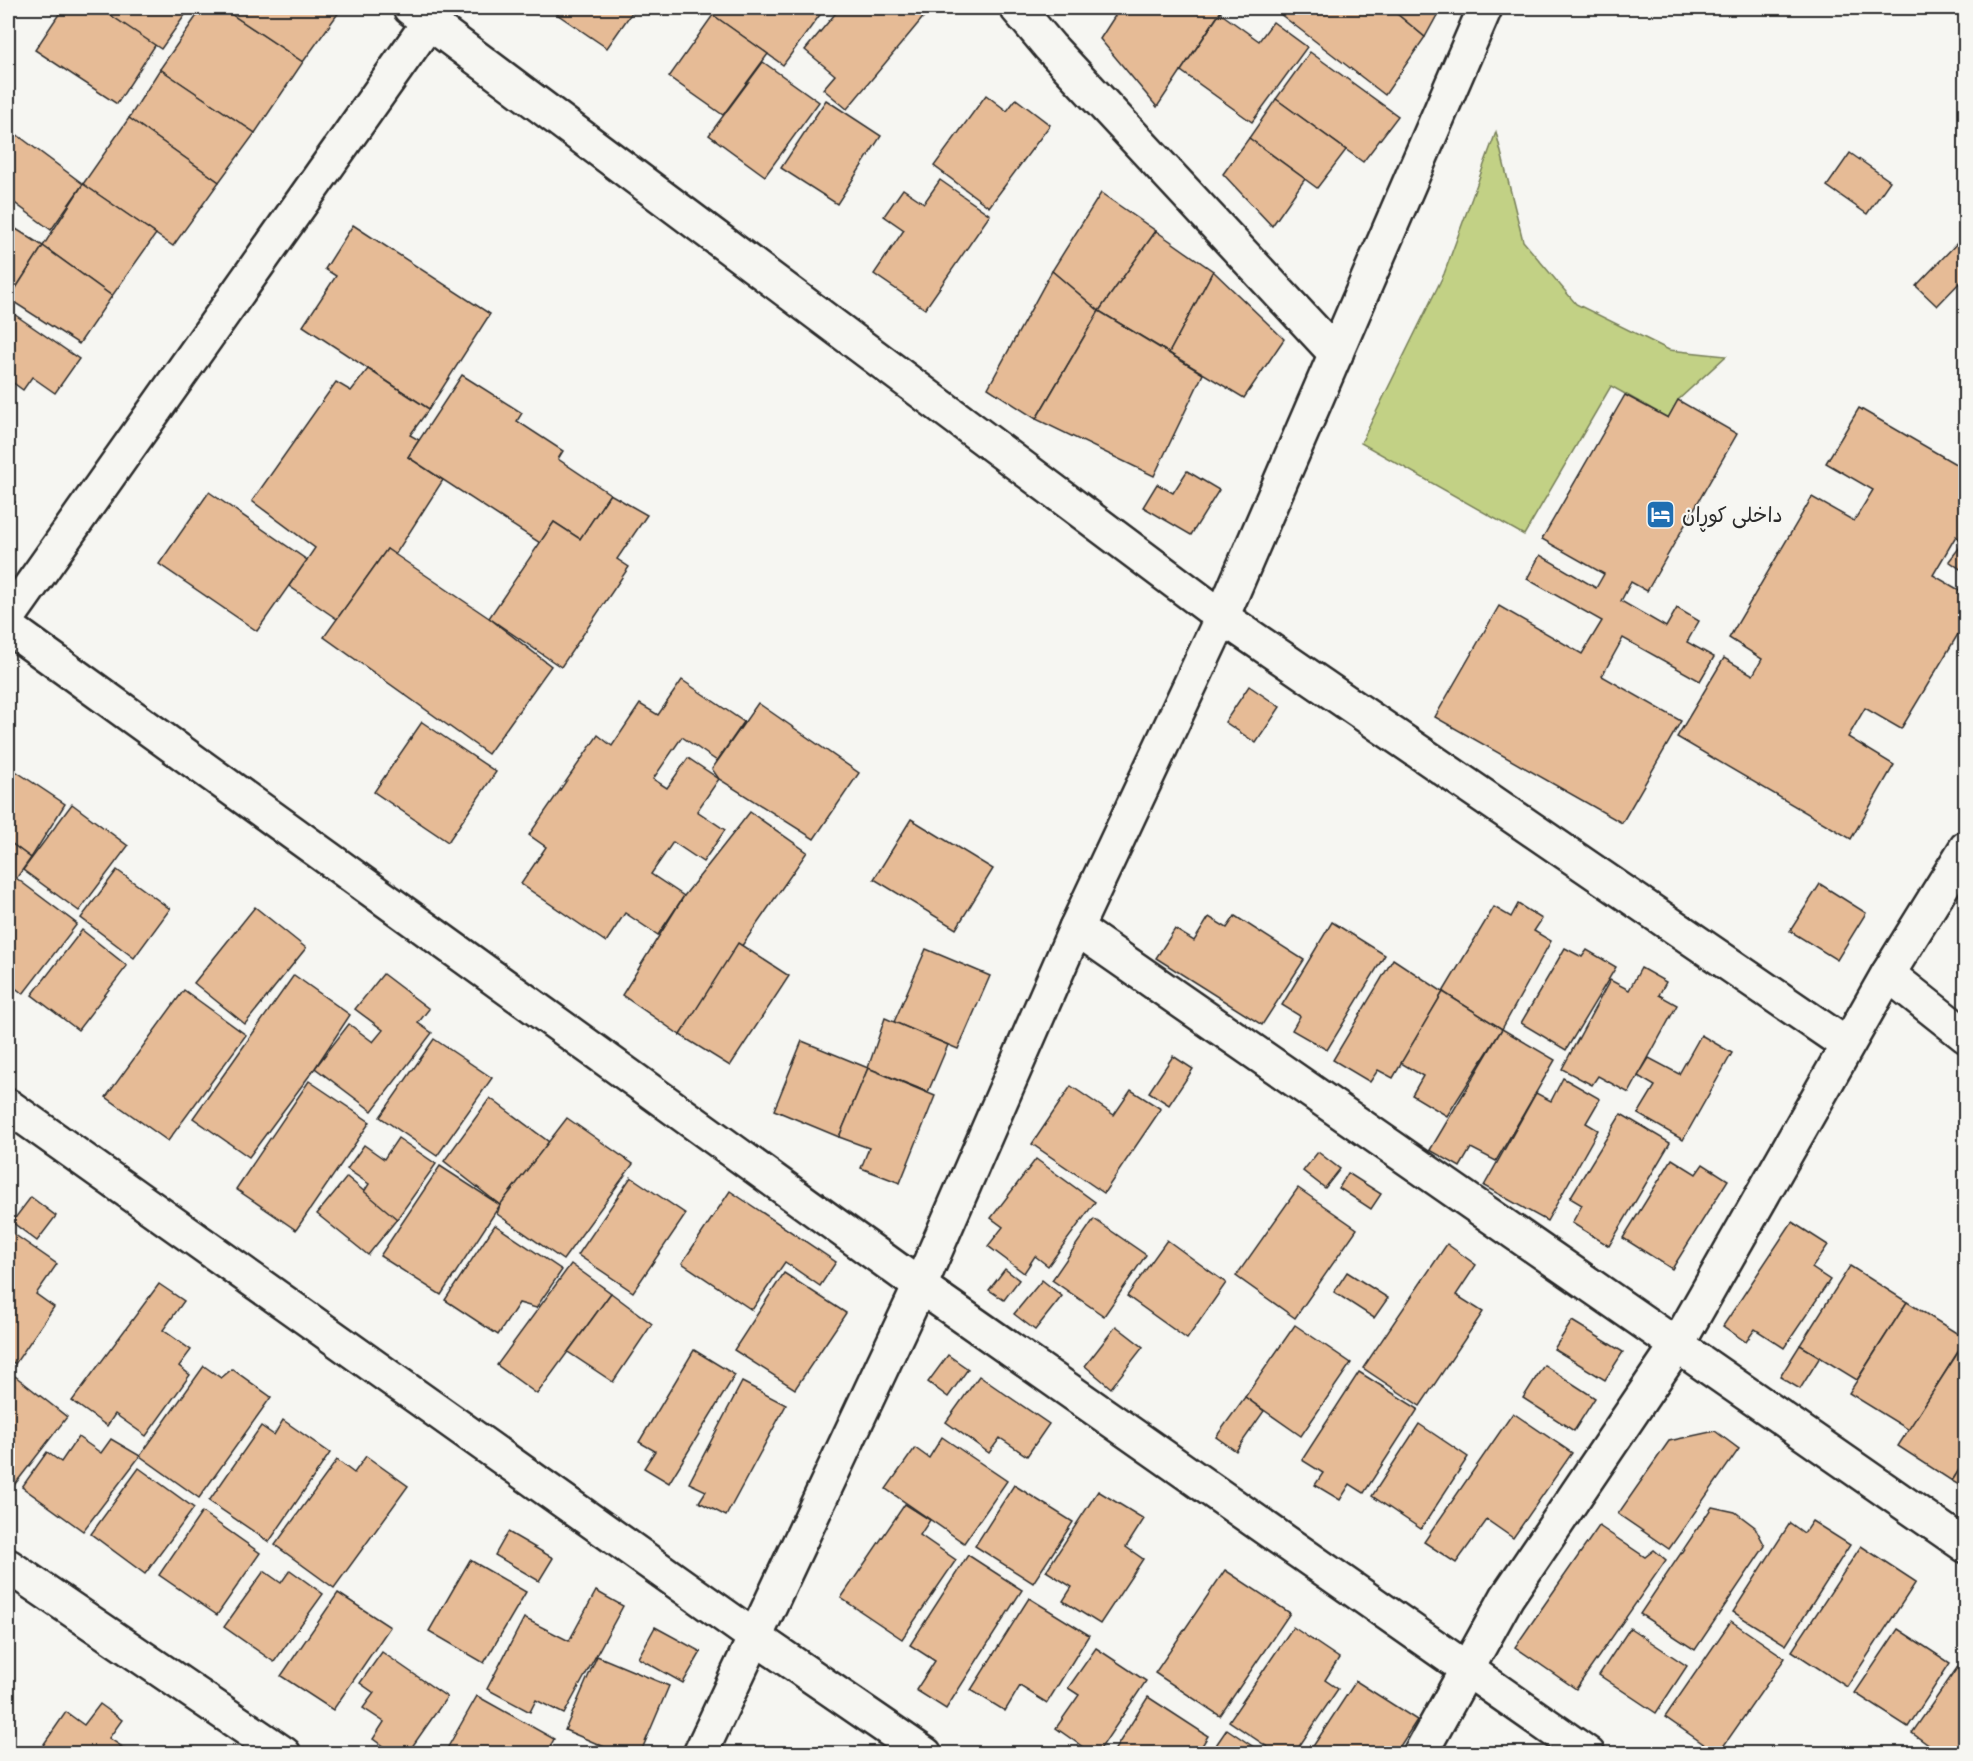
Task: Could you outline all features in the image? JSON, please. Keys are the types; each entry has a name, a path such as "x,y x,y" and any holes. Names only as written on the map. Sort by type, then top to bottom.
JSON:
{"street":[{"path":"1017,8 1058,56 1336,354"},
{"path":"700,1754 920,1286 1076,928 1222,617 1485,8"},
{"path":"8,618 426,12 1222,617 1847,1045"},
{"path":"8,627 920,1286 1588,1754"},
{"path":"1420,1754 1514,1587 1676,1347 1888,974 1965,848"},
{"path":"1076,928 1965,1546"},
{"path":"1888,974 1965,1036"},
{"path":"8,1106 756,1638 925,1754"},
{"path":"8,1566 284,1754"}],"green space":[{"path":"1496,132 1523,241 1576,304 1669,350 1726,356 1678,400 1668,418 1611,386 1524,535 1361,443 1444,274"}],"building":[{"path":"63,8 100,8 156,44 117,104 35,50"},
{"path":"100,8 190,8 161,49"},
{"path":"202,8 222,8 303,62 255,133 160,69"},
{"path":"222,8 342,8 303,62"},
{"path":"548,8 635,8 607,48"},
{"path":"719,8 825,8 783,65 713,15"},
{"path":"840,8 931,8 847,109 823,89 835,75 805,50"},
{"path":"1120,8 1223,8 1157,107 1100,39"},
{"path":"1285,8 1390,8 1425,37 1385,95 1280,14"},
{"path":"1390,8 1441,8 1425,37"},
{"path":"1220,13 1259,41 1273,22 1307,47 1252,122 1181,71"},
{"path":"713,15 768,54 723,115 669,77"},
{"path":"1310,52 1398,116 1363,162 1276,99"},
{"path":"763,62 819,102 765,176 709,135"},
{"path":"160,69 255,133 219,182 129,118"},
{"path":"986,95 1007,111 1016,99 1050,125 989,207 934,166"},
{"path":"1276,99 1346,150 1317,188 1249,138"},
{"path":"826,100 881,136 837,204 781,168"},
{"path":"129,118 219,182 173,246 83,184"},
{"path":"8,128 83,184 51,230 8,198"},
{"path":"1249,138 1305,179 1272,226 1223,174"},
{"path":"1850,153 1890,181 1867,214 1827,186"},
{"path":"940,180 990,215 925,309 874,274 904,230 884,216 903,189 924,203"},
{"path":"83,184 156,234 112,296 43,246"},
{"path":"1101,193 1156,231 1099,311 1052,271"},
{"path":"8,224 43,246 9,299 8,299"},
{"path":"353,225 490,314 429,409 303,326 336,276 325,269"},
{"path":"1156,231 1213,271 1169,353 1099,311"},
{"path":"1963,237 1966,239 1966,276 1937,306 1916,286"},
{"path":"43,246 112,296 79,344 9,299"},
{"path":"1052,271 1099,311 1036,419 988,388"},
{"path":"1213,271 1284,339 1244,398 1169,353"},
{"path":"8,310 79,359 55,393 32,377 23,390 8,379"},
{"path":"1099,311 1203,374 1154,476 1036,419"},
{"path":"368,369 429,409 410,435 419,440 408,457 443,480 395,555 387,549 337,619 289,586 315,548 252,501 336,382 351,391"},
{"path":"462,375 522,413 517,421 563,451 558,459 610,494 580,539 554,522 540,543 408,457"},
{"path":"1625,395 1668,418 1678,400 1737,434 1647,591 1631,582 1621,601 1666,627 1677,608 1699,621 1687,642 1714,657 1700,681 1623,638 1602,676 1681,721 1622,823 1435,717 1499,606 1582,654 1602,621 1527,579 1540,555 1596,588 1604,574 1542,539"},
{"path":"1859,408 1966,470 1966,530 1960,537 1963,543 1956,536 1933,575 1966,594 1966,621 1901,729 1865,708 1848,737 1894,765 1851,839 1677,737 1724,658 1753,675 1762,659 1729,638 1812,497 1854,521 1873,490 1826,463"},
{"path":"1187,471 1219,490 1191,535 1143,507 1157,484 1173,493"},
{"path":"209,492 307,560 257,631 159,564"},
{"path":"610,494 647,515 617,559 629,567 561,667 489,618 554,522 580,539"},
{"path":"8,497 15,502 8,512"},
{"path":"1963,543 1966,545 1966,573 1949,561"},
{"path":"387,549 489,618 551,666 488,754 324,637"},
{"path":"682,680 744,722 717,761 682,737 653,779 667,788 688,758 719,779 697,811 725,830 703,862 673,842 651,874 684,896 658,935 625,913 606,942 521,884 546,847 529,835 598,735 612,746 640,704 658,715"},
{"path":"1249,686 1280,707 1256,743 1225,722"},
{"path":"758,703 859,773 814,839 719,779 712,769"},
{"path":"422,722 496,772 448,842 374,792"},
{"path":"8,766 65,804 31,858 8,841"},
{"path":"72,804 128,846 79,911 23,870"},
{"path":"750,812 807,852 680,1035 622,995 684,896"},
{"path":"911,819 993,869 956,929 874,879"},
{"path":"8,841 31,858 8,890"},
{"path":"117,870 170,909 134,958 81,918"},
{"path":"16,878 77,924 23,994 8,982 8,890"},
{"path":"1820,884 1866,913 1837,960 1790,931"},
{"path":"1518,904 1542,919 1534,931 1551,941 1502,1029 1443,992 1494,907 1511,917"},
{"path":"255,907 306,948 245,1024 194,983"},
{"path":"1235,916 1304,960 1262,1025 1156,958 1175,929 1194,941 1209,917 1227,928"},
{"path":"1332,922 1385,955 1327,1050 1292,1030 1300,1016 1282,1005"},
{"path":"82,930 127,966 78,1030 32,995"},
{"path":"738,943 789,976 730,1066 680,1035"},
{"path":"1565,948 1582,957 1587,950 1616,967 1566,1050 1521,1023"},
{"path":"926,949 990,976 958,1049 894,1022"},
{"path":"1393,959 1443,992 1393,1078 1378,1070 1370,1082 1333,1060"},
{"path":"1641,968 1666,982 1659,995 1677,1005 1629,1093 1598,1076 1592,1085 1562,1069 1610,980 1629,990"},
{"path":"383,974 429,1009 418,1023 432,1033 372,1111 315,1068 349,1024 373,1042 383,1030 355,1009"},
{"path":"294,975 350,1015 315,1068 249,1157 193,1118"},
{"path":"184,990 246,1035 168,1141 106,1097"},
{"path":"1443,992 1502,1029 1447,1116 1412,1095 1423,1076 1401,1063"},
{"path":"885,1018 948,1045 928,1092 868,1068"},
{"path":"1502,1029 1555,1060 1496,1161 1471,1148 1460,1167 1430,1150"},
{"path":"1701,1035 1732,1053 1683,1140 1638,1114 1655,1086 1638,1076 1649,1058 1679,1074"},
{"path":"434,1039 492,1078 437,1156 380,1117"},
{"path":"802,1041 868,1068 839,1137 774,1110"},
{"path":"1173,1056 1193,1069 1169,1105 1149,1092"},
{"path":"868,1068 935,1096 900,1183 861,1168 869,1148 839,1137"},
{"path":"1563,1078 1600,1099 1586,1123 1598,1130 1547,1221 1484,1186 1536,1093 1551,1101"},
{"path":"309,1081 370,1122 296,1230 236,1189"},
{"path":"1071,1086 1114,1115 1131,1090 1161,1109 1104,1193 1032,1144"},
{"path":"490,1098 549,1142 500,1205 444,1161"},
{"path":"1621,1114 1670,1143 1609,1246 1572,1223 1582,1205 1570,1198"},
{"path":"567,1118 633,1164 563,1260 497,1214 500,1205"},
{"path":"398,1138 436,1164 397,1219 362,1195 369,1184 347,1169 364,1145 384,1159"},
{"path":"1318,1152 1340,1169 1325,1188 1303,1171"},
{"path":"1036,1159 1095,1202 1048,1266 1035,1256 1024,1273 988,1246 1003,1227 991,1218"},
{"path":"1672,1159 1696,1174 1703,1164 1728,1180 1672,1269 1623,1238"},
{"path":"440,1166 500,1205 441,1295 380,1256"},
{"path":"1348,1173 1381,1194 1371,1209 1339,1188"},
{"path":"347,1177 397,1219 368,1255 317,1214"},
{"path":"631,1177 686,1214 633,1292 578,1255"},
{"path":"1298,1188 1357,1229 1295,1318 1236,1276"},
{"path":"730,1191 836,1262 820,1286 785,1262 752,1310 682,1263"},
{"path":"31,1197 56,1216 37,1241 12,1222"},
{"path":"1094,1219 1146,1255 1104,1316 1052,1280"},
{"path":"1792,1222 1828,1245 1812,1268 1830,1280 1784,1348 1755,1329 1746,1342 1723,1326"},
{"path":"495,1225 562,1270 536,1308 519,1303 498,1335 445,1300"},
{"path":"8,1230 57,1264 36,1294 54,1307 15,1364 8,1358"},
{"path":"1167,1240 1226,1283 1187,1339 1127,1296"},
{"path":"1447,1244 1476,1265 1456,1295 1483,1312 1420,1406 1363,1368"},
{"path":"571,1264 611,1293 537,1394 497,1365"},
{"path":"1850,1266 1907,1302 1857,1380 1800,1345"},
{"path":"1005,1269 1019,1280 1004,1300 989,1290"},
{"path":"1347,1272 1388,1298 1374,1318 1334,1292"},
{"path":"784,1273 846,1313 795,1389 734,1350"},
{"path":"1042,1280 1062,1296 1035,1330 1014,1314"},
{"path":"159,1284 184,1301 163,1330 191,1350 179,1366 190,1375 146,1436 115,1414 107,1426 72,1401"},
{"path":"611,1293 652,1324 613,1382 568,1352"},
{"path":"1907,1302 1966,1339 1909,1430 1849,1393"},
{"path":"1572,1321 1623,1352 1605,1380 1554,1349"},
{"path":"1295,1325 1351,1363 1301,1436 1245,1397"},
{"path":"1116,1326 1143,1347 1111,1388 1085,1366"},
{"path":"1966,1340 1966,1459 1952,1481 1898,1446"},
{"path":"1800,1345 1820,1357 1800,1389 1780,1377"},
{"path":"694,1350 735,1375 669,1483 644,1468 655,1451 639,1442"},
{"path":"948,1355 968,1369 948,1397 928,1382"},
{"path":"1544,1365 1595,1398 1574,1431 1523,1398"},
{"path":"204,1366 221,1378 232,1369 271,1397 199,1498 140,1456"},
{"path":"1359,1372 1418,1409 1364,1493 1350,1484 1340,1500 1315,1485 1323,1473 1302,1460"},
{"path":"15,1376 67,1417 8,1493 8,1386"},
{"path":"979,1376 1049,1424 1027,1456 1000,1438 989,1453 946,1422"},
{"path":"742,1382 786,1405 726,1516 699,1502 706,1491 689,1483"},
{"path":"1245,1397 1264,1411 1236,1451 1216,1437"},
{"path":"1513,1413 1572,1453 1513,1538 1487,1520 1456,1563 1424,1542"},
{"path":"283,1420 330,1453 269,1542 209,1501 261,1426 274,1435"},
{"path":"1419,1424 1468,1457 1421,1529 1372,1496"},
{"path":"1715,1431 1739,1449 1669,1549 1618,1514 1669,1441"},
{"path":"78,1437 101,1453 111,1439 140,1456 83,1531 22,1487 47,1452 61,1462"},
{"path":"942,1437 1007,1481 964,1543 886,1489 915,1448 929,1458"},
{"path":"366,1456 408,1486 334,1588 275,1545 337,1460 354,1473"},
{"path":"1966,1459 1966,1489 1952,1481"},
{"path":"139,1468 194,1508 145,1574 91,1534"},
{"path":"1014,1485 1073,1522 1033,1583 975,1546"},
{"path":"1098,1491 1144,1519 1126,1547 1143,1559 1100,1624 1063,1601 1072,1587 1046,1571"},
{"path":"905,1504 930,1520 920,1535 956,1560 902,1639 841,1598"},
{"path":"1712,1507 1735,1512 1755,1527 1765,1546 1695,1650 1640,1614"},
{"path":"202,1512 260,1553 217,1615 159,1575"},
{"path":"1812,1521 1850,1545 1786,1645 1733,1612 1790,1523 1804,1533"},
{"path":"1599,1526 1645,1557 1654,1550 1666,1560 1576,1689 1515,1647"},
{"path":"508,1532 553,1558 539,1581 495,1555"},
{"path":"1861,1546 1916,1582 1847,1687 1792,1651"},
{"path":"968,1555 1022,1590 946,1709 916,1690 935,1661 910,1645"},
{"path":"470,1560 526,1592 484,1663 429,1631"},
{"path":"290,1570 323,1594 274,1662 224,1627 264,1571 281,1583"},
{"path":"1225,1570 1290,1613 1220,1716 1155,1673"},
{"path":"596,1591 623,1606 564,1714 536,1700 530,1712 487,1689 524,1618 569,1641"},
{"path":"338,1593 390,1627 333,1710 281,1676"},
{"path":"1029,1598 1089,1635 1047,1703 1020,1686 1005,1711 971,1690"},
{"path":"1731,1621 1785,1658 1718,1754 1665,1717"},
{"path":"655,1627 701,1652 683,1683 638,1658"},
{"path":"1293,1627 1339,1658 1325,1680 1338,1689 1294,1754 1278,1754 1229,1721"},
{"path":"1630,1628 1687,1666 1656,1713 1599,1675"},
{"path":"1898,1629 1950,1663 1908,1727 1855,1693"},
{"path":"1096,1648 1146,1681 1097,1754 1093,1754 1056,1728 1079,1695 1068,1688"},
{"path":"382,1652 447,1697 407,1754 394,1754 373,1739 384,1722 363,1708 374,1693 360,1683"},
{"path":"1966,1655 1966,1746 1962,1743 1955,1754 1941,1754 1912,1733"},
{"path":"597,1656 669,1686 640,1754 621,1754 565,1730"},
{"path":"1356,1681 1417,1720 1395,1754 1386,1754 1377,1748 1374,1754 1308,1754"},
{"path":"477,1696 554,1739 546,1754 444,1754"},
{"path":"1148,1697 1208,1736 1197,1754 1112,1754"},
{"path":"100,1704 122,1720 109,1738 121,1746 116,1754 37,1754 66,1712 84,1725"},
{"path":"1227,1729 1264,1754 1210,1754"},
{"path":"121,1746 132,1754 116,1754"}],"place":[{"name":"داخلی کوڕان","path":"1661,514"}]}
